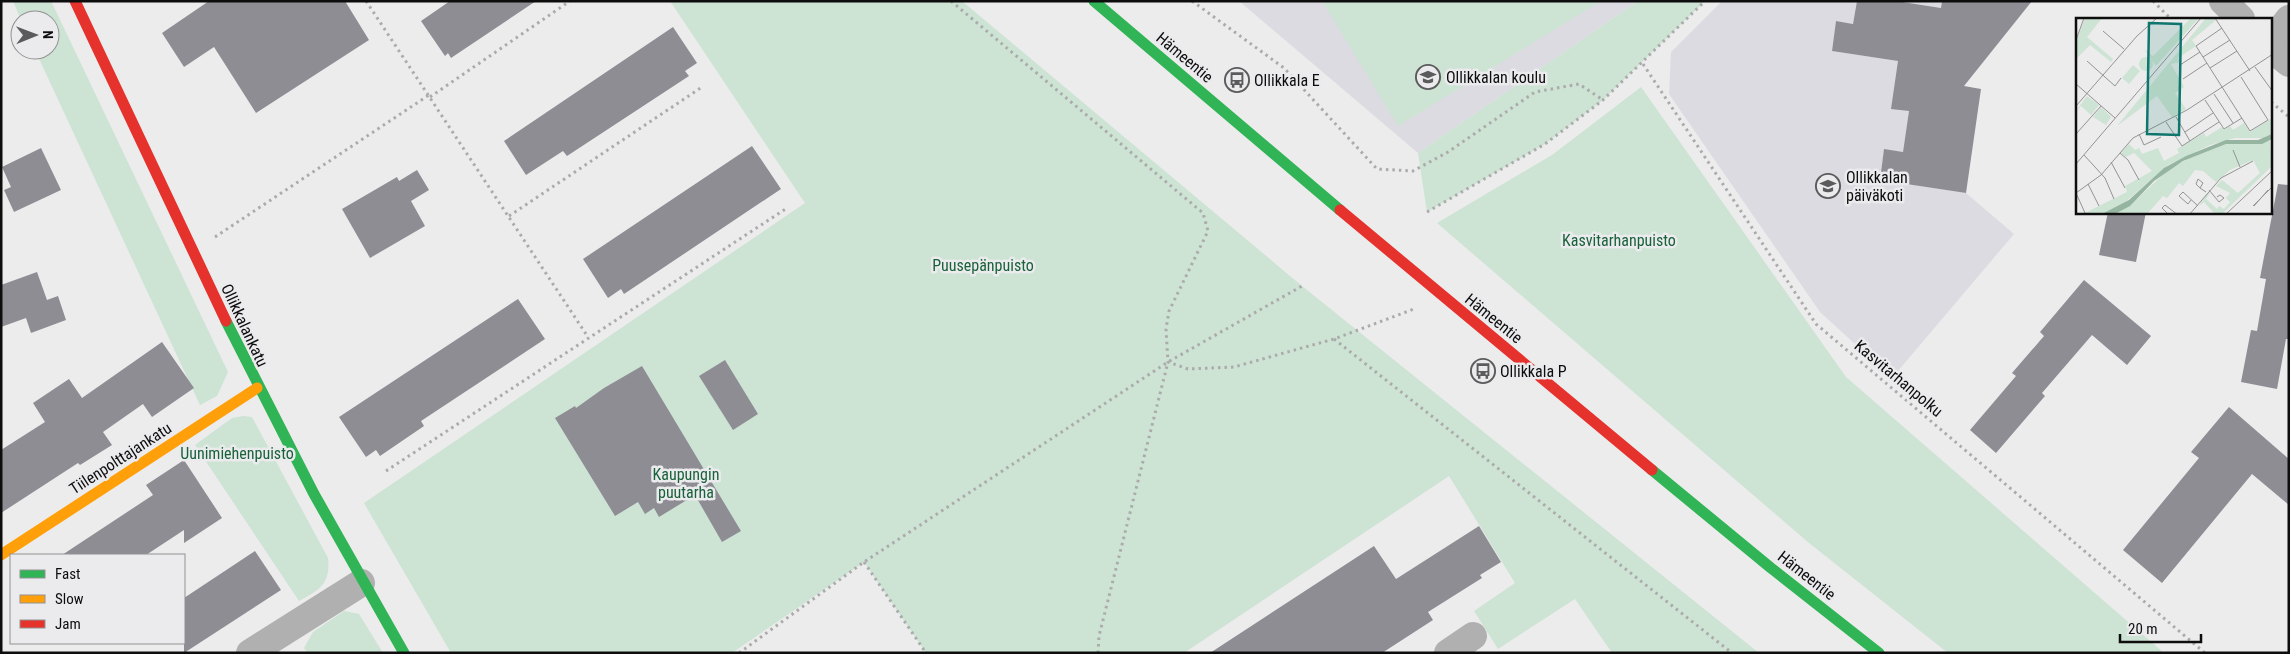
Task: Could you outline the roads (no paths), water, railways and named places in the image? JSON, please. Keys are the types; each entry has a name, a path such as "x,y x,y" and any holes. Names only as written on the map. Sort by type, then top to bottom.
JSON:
{"street":[{"name":"Ollikkalankatu","path":"75,1 257,388 361,583 404,653"},
{"name":"Hämeentie","path":"1094,1 1443,297 1771,568 1879,653"},
{"path":"2223,1 2240,18"},
{"path":"2272,41 2289,19"},
{"path":"2272,49 2289,63"},
{"name":"Tiilenpolttajankatu","path":"1,555 257,388"},
{"path":"250,653 361,583"},
{"path":"1448,653 1473,636"}],"place":[{"name":"Ollikkalan koulu","path":"1428,77"},
{"name":"Ollikkala E","path":"1237,80"},
{"name":"Ollikkalan päiväkoti","path":"1828,186"},
{"name":"Ollikkala P","path":"1483,371"}],"park label":[{"name":"Kasvitarhanpuisto","path":"1619,240"},
{"name":"Puusepänpuisto","path":"983,265"},
{"name":"Uunimiehenpuisto","path":"237,453"},
{"name":"Kaupungin puutarha","path":"686,483"}]}
